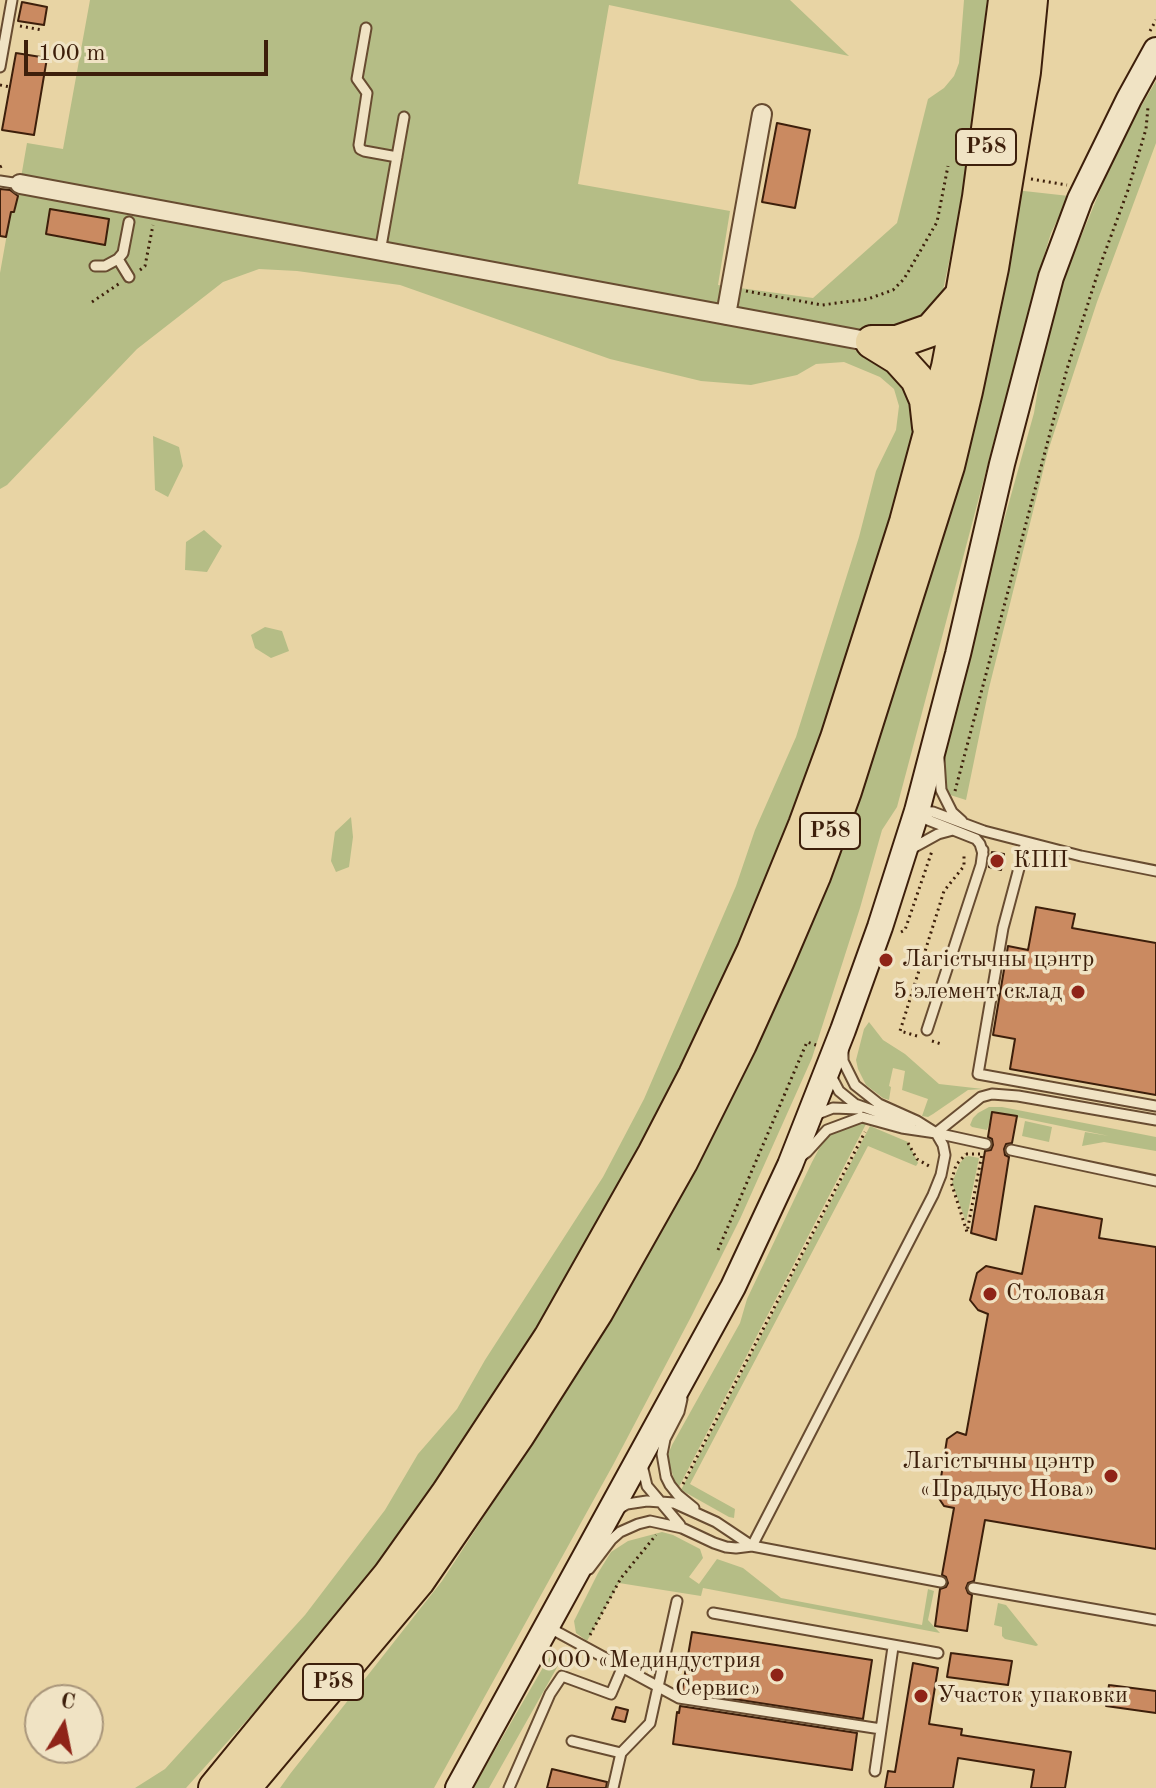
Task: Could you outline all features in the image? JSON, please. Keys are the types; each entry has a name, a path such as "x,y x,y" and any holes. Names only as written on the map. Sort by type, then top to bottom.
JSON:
{"highway":[{"name":"Р58","path":"215,1788 389,1576 550,1338 654,1154 753,952 837,738 906,522 948,367 979,197 1005,0"},
{"name":"Р58","path":"246,1786 418,1581 518,1435 597,1311 681,1162 778,960 814,876 845,791 948,466 992,268 1024,72 1031,0"},
{"path":"872,342 897,342 931,330 962,294"},
{"path":"872,342 898,358 917,379 926,400 930,433"}],"main road":[{"path":"458,1788 733,1287 790,1165 807,1122 824,1058 849,1014 917,811 1051,277 1087,186 1156,50"}],"street":[{"path":"726,315 762,114"},
{"path":"20,184 872,342"}],"lane":[{"path":"0,67 12,0"},
{"path":"366,28 357,79 367,93 359,145 364,151 397,157"},
{"path":"380,252 404,117"},
{"path":"0,181 20,184"},
{"path":"95,266 105,266 123,253 129,222"},
{"path":"118,259 129,277"},
{"path":"927,1030 981,865 984,844 977,831 952,812 941,790 937,734"},
{"path":"917,811 933,812 1081,856 1156,871"},
{"path":"917,811 928,820 976,839 983,854"},
{"path":"903,854 944,831 954,830"},
{"path":"1026,842 1003,928 978,1074 1156,1106"},
{"path":"752,1546 933,1195 945,1155 936,1133 879,1104 855,1085 842,1055 849,1014"},
{"path":"824,1058 839,1091 855,1104 984,1149"},
{"path":"790,1165 827,1130 838,1124 862,1117 936,1133 969,1105 992,1094 1156,1120"},
{"path":"807,1122 833,1108 856,1108 881,1114"},
{"path":"1011,1150 1156,1181"},
{"path":"682,1381 684,1394 662,1454 666,1477 678,1495 706,1517"},
{"path":"642,1454 641,1469 647,1486 682,1528"},
{"path":"609,1515 627,1504 658,1500 674,1503 727,1528 752,1546"},
{"path":"572,1582 593,1566 620,1532 650,1521 682,1528 726,1547 752,1546 941,1582"},
{"path":"973,1588 1156,1620"},
{"path":"613,1788 621,1753 650,1723 677,1601"},
{"path":"713,1613 938,1653"},
{"path":"548,1627 679,1698 881,1729"},
{"path":"875,1771 893,1647"},
{"path":"509,1788 550,1694 562,1676 611,1694 623,1666"},
{"path":"572,1741 621,1753"}],"path":[{"path":"8,24 42,30"},
{"path":"0,85 10,87"},
{"path":"962,821 960,809 952,800 1063,384 1101,263 1128,190 1146,129 1148,104"},
{"path":"731,287 822,305 868,299 893,290 904,279 937,222 948,166"},
{"path":"896,933 905,930 937,843 954,841 954,830"},
{"path":"941,1044 900,1031 944,891 964,866 964,854"},
{"path":"718,1250 807,1042 824,1058"},
{"path":"678,1495 868,1125"},
{"path":"984,1149 974,1193 967,1232 951,1182 962,1157 984,1149"},
{"path":"584,1646 621,1578 656,1535"}],"green space":[{"path":"90,0 790,0 849,56 609,5 578,184 730,211 718,285 813,298 897,223 928,99 944,88 954,76 959,63 964,0 987,0 963,196 942,295 925,320 872,342 738,318 891,360 923,409 818,747 714,1018 618,1198 456,1456 335,1622 186,1788 135,1788 165,1769 305,1615 385,1510 418,1454 457,1409 485,1360 603,1177 644,1099 796,737 859,537 876,471 896,430 899,406 894,389 880,377 844,362 816,364 797,375 751,385 701,381 610,359 400,285 259,269 223,282 137,349 0,489 0,273 10,217 11,212 15,212 27,143 63,149"},
{"path":"1156,81 1156,143 1097,302 1048,451 989,688 966,800 944,793 943,765 994,556 1034,413 1046,339 1064,278 1120,142"},
{"path":"1015,190 1069,196 1051,233 1035,286 897,807 882,830 812,1058 740,1219 613,1465 434,1788 280,1788 442,1581 587,1359 639,1272 754,1055 790,971"},
{"path":"153,436 179,447 183,466 168,497 155,490"},
{"path":"204,530 222,546 207,572 185,570 186,542"},
{"path":"265,627 282,631 289,651 271,658 255,648 251,635"},
{"path":"351,817 353,837 349,867 336,872 331,861 335,832"},
{"path":"869,1022 883,1040 905,1054 939,1084 983,1089 968,1090 928,1117 922,1116 928,1099 902,1090 905,1071 893,1068 889,1100 883,1098 866,1085 856,1060 864,1029"},
{"path":"989,1107 1156,1137 1156,1151 1104,1142 1082,1146 1085,1132 1109,1136 993,1112 987,1130 972,1127 973,1118"},
{"path":"1025,1121 1052,1127 1049,1142 1022,1136"},
{"path":"866,1124 679,1487 667,1457 672,1445 740,1323 747,1299 820,1147 838,1129"},
{"path":"870,1126 908,1142 918,1163 916,1166 868,1146 690,1484 735,1509 734,1518 729,1517 681,1490"},
{"path":"969,1156 979,1158 966,1222 952,1183 960,1163"},
{"path":"662,1532 700,1549 703,1558 689,1577 699,1584 717,1559 743,1568 781,1598 922,1625 928,1589 934,1591 928,1620 940,1633 703,1588 701,1596 619,1583 587,1641 576,1633 574,1621 611,1552 628,1541"},
{"path":"998,1603 1006,1605 1038,1645 1002,1636 1002,1627 994,1625"},
{"path":"564,1655 489,1788 473,1788 545,1664 550,1657"}],"building":[{"path":"22,2 47,7 44,25 18,21"},
{"path":"16,53 47,58 34,135 2,130"},
{"path":"777,123 810,130 795,208 762,202"},
{"path":"0,189 10,190 18,196 6,237 0,236"},
{"path":"50,209 109,219 105,245 46,234"},
{"name":"КПП","path":"992,852 1004,854 1001,870 989,867"},
{"name":"5 элемент склад","path":"1036,907 1075,914 1072,928 1156,943 1156,1095 1010,1069 1015,1039 993,1035 1008,946 1028,950"},
{"path":"992,1112 1017,1116 1012,1143 1006,1144 1004,1149 1009,1157 996,1240 971,1233 985,1151 991,1150 993,1145 988,1137"},
{"path":"1035,1206 1102,1219 1099,1238 1156,1247 1156,1549 985,1520 974,1581 968,1583 966,1588 972,1595 967,1631 935,1626 940,1589 948,1583 942,1575 954,1508 944,1506 938,1497 947,1439 957,1432 966,1435 988,1314 978,1310 970,1300 977,1273 986,1266 1022,1274"},
{"name":"ООО «Мединдустрия Сервис»","path":"692,1632 872,1660 863,1719 682,1691"},
{"path":"951,1653 1012,1661 1008,1685 947,1677"},
{"path":"913,1663 938,1668 929,1724 962,1729 961,1735 1071,1752 1065,1788 1031,1788 1034,1770 958,1758 953,1788 885,1788 888,1771 895,1772"},
{"path":"1109,1685 1156,1691 1156,1713 1106,1706"},
{"path":"680,1706 857,1733 852,1770 673,1744"},
{"path":"616,1707 628,1710 625,1722 612,1719"},
{"path":"552,1769 607,1782 606,1788 547,1788"}],"place":[{"name":"КПП","path":"997,861"},
{"name":"Лагістычны цэнтр","path":"886,960"},
{"name":"5 элемент склад","path":"1078,992"},
{"name":"Столовая","path":"990,1294"},
{"name":"Лагістычны цэнтр «Прадыус Нова»","path":"1111,1476"},
{"name":"ООО «Мединдустрия Сервис»","path":"777,1675"},
{"name":"Участок упаковки","path":"921,1696"}]}
